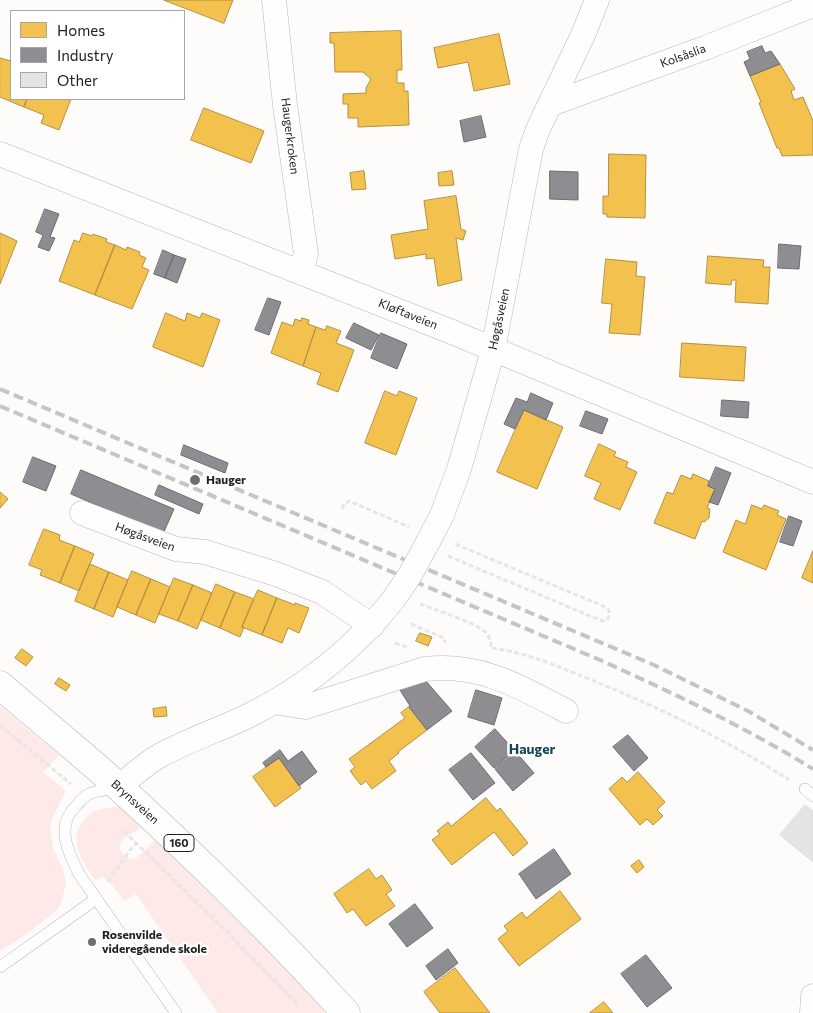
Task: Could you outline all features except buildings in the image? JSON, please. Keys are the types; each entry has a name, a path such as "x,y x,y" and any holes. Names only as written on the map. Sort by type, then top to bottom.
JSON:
{"main road":[{"name":"Brynsveien","path":"0,685 119,787 234,895 346,1013"}],"street":[{"name":"Haugerkroken","path":"274,0 285,105 306,254 301,272"},
{"name":"Høgåsveien","path":"119,787 160,755 274,702 328,666 402,600 410,575 442,515 459,469 493,350 527,164 538,129 583,35 597,0"},
{"name":"Kolsåslia","path":"551,104 705,48 813,5"},
{"name":"Kløftaveien","path":"0,154 301,272 813,482"},
{"name":"Høgåsveien","path":"82,513 176,549 205,552 276,574 322,592 372,626"},
{"path":"274,702 305,707 425,669 444,667 474,670 508,682 566,711"},
{"path":"812,1013 813,996"}],"lane":[{"path":"119,787 86,795 69,812 65,821 64,832 68,850 79,874 176,1013"},
{"path":"0,967 96,899"}],"path":[{"path":"342,509 344,504 349,501 404,524"},
{"path":"430,538 603,606 608,609 610,614 607,620 602,621 447,556"},
{"path":"402,600 474,626 485,632 491,641 491,648"},
{"path":"411,624 444,638 446,651"},
{"path":"482,648 491,648 534,657 608,687 726,743 765,764 809,792"},
{"path":"0,725 56,773 86,795"},
{"path":"122,830 303,1010"},
{"path":"96,899 130,850 143,839"}],"shaded area":[{"path":"0,706 59,755 43,772 66,791 53,816 50,829 53,848 64,872 66,885 60,905 55,912 28,933 0,951"},
{"path":"118,806 141,827 121,841 119,849 130,860 138,857 155,840 273,955 326,1013 218,1013 136,894 124,901 112,885 102,876 96,881 82,860 77,837 78,829 83,821 95,811"}],"railway":[{"path":"0,389 654,665 748,711 813,750"},
{"path":"0,406 600,660 708,711 813,769"}],"place":[{"name":"Hauger","path":"195,480"},
{"name":"Rosenvilde videregående skole","path":"92,942"}],"district":[{"name":"Hauger","path":"532,749"}]}
